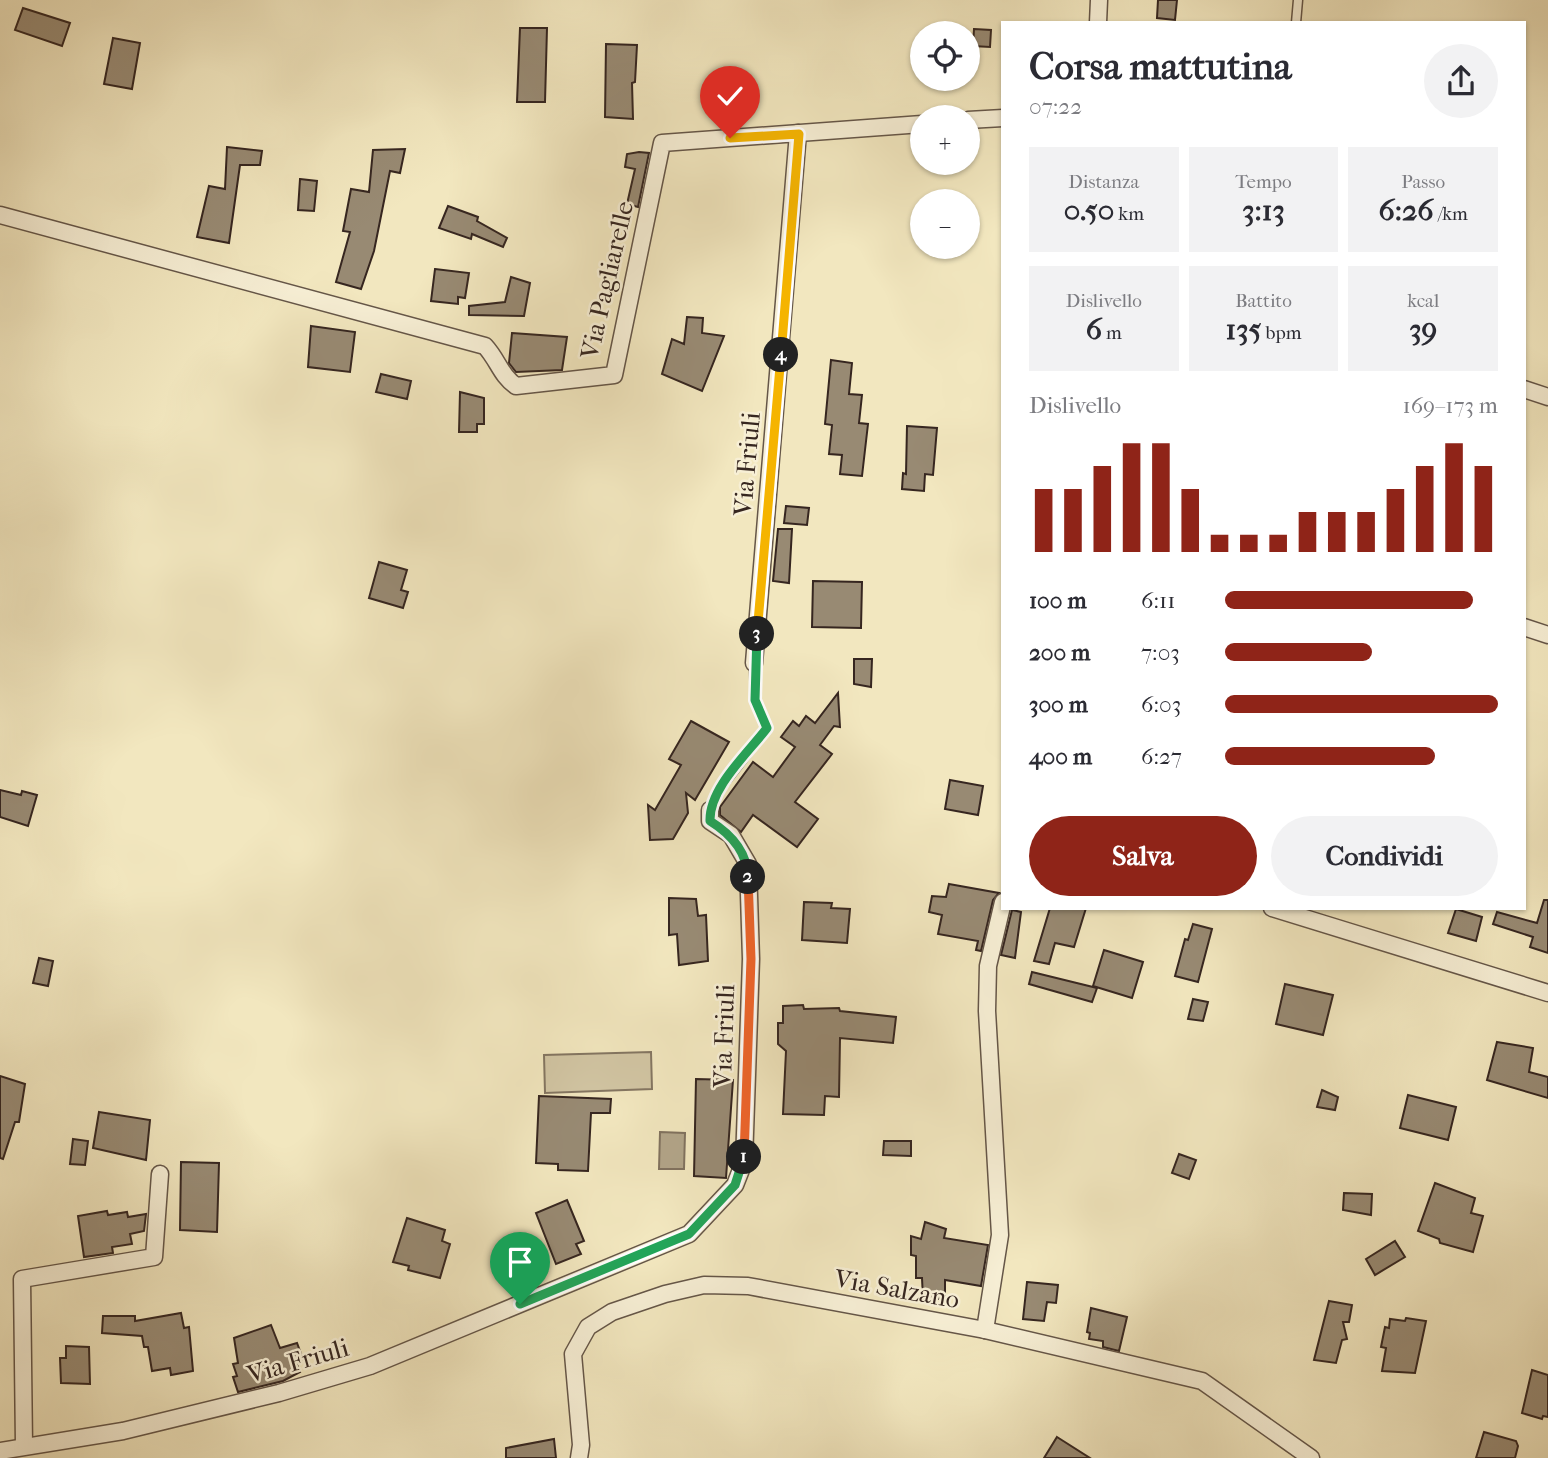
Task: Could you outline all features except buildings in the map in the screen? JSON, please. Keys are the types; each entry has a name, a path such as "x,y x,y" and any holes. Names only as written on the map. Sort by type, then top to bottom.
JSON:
{"street":[{"path":"1098,21 1099,0"},
{"path":"980,119 1001,118"},
{"name":"Via Pagliarelle","path":"0,215 485,346 495,357 504,379 516,386 528,385 614,375 662,143 910,125"},
{"name":"Via Friuli","path":"754,663 799,134"},
{"path":"1526,390 1548,397"},
{"path":"1526,629 1548,635"},
{"name":"Via Friuli","path":"0,1451 123,1431 279,1393 370,1366 689,1234 714,1211 735,1185 744,1162 751,959 748,864 731,835 710,821 710,810"},
{"path":"985,1330 1000,1235 987,1012 988,966 1001,910"},
{"path":"1278,910 1548,993"},
{"path":"24,1447 22,1279 154,1257 160,1174"},
{"name":"Via Salzano","path":"579,1458 581,1445 573,1354 588,1326 612,1312 665,1294 704,1285 748,1286 985,1330 1202,1381 1311,1458"}],"lane":[{"path":"1296,21 1298,0"},
{"name":"Via Friuli","path":"710,810 722,786 767,728 755,700 754,663"}],"shaded area":[{"path":"651,1052 652,1089 545,1093 544,1055"},
{"path":"660,1132 685,1133 684,1169 659,1169"}],"route":[{"path":"520,1304 689,1234 714,1211 735,1185 744,1162 751,959 748,864 731,835 710,821 710,810 722,786 767,728 755,700 754,663 799,134 730,138"}]}
